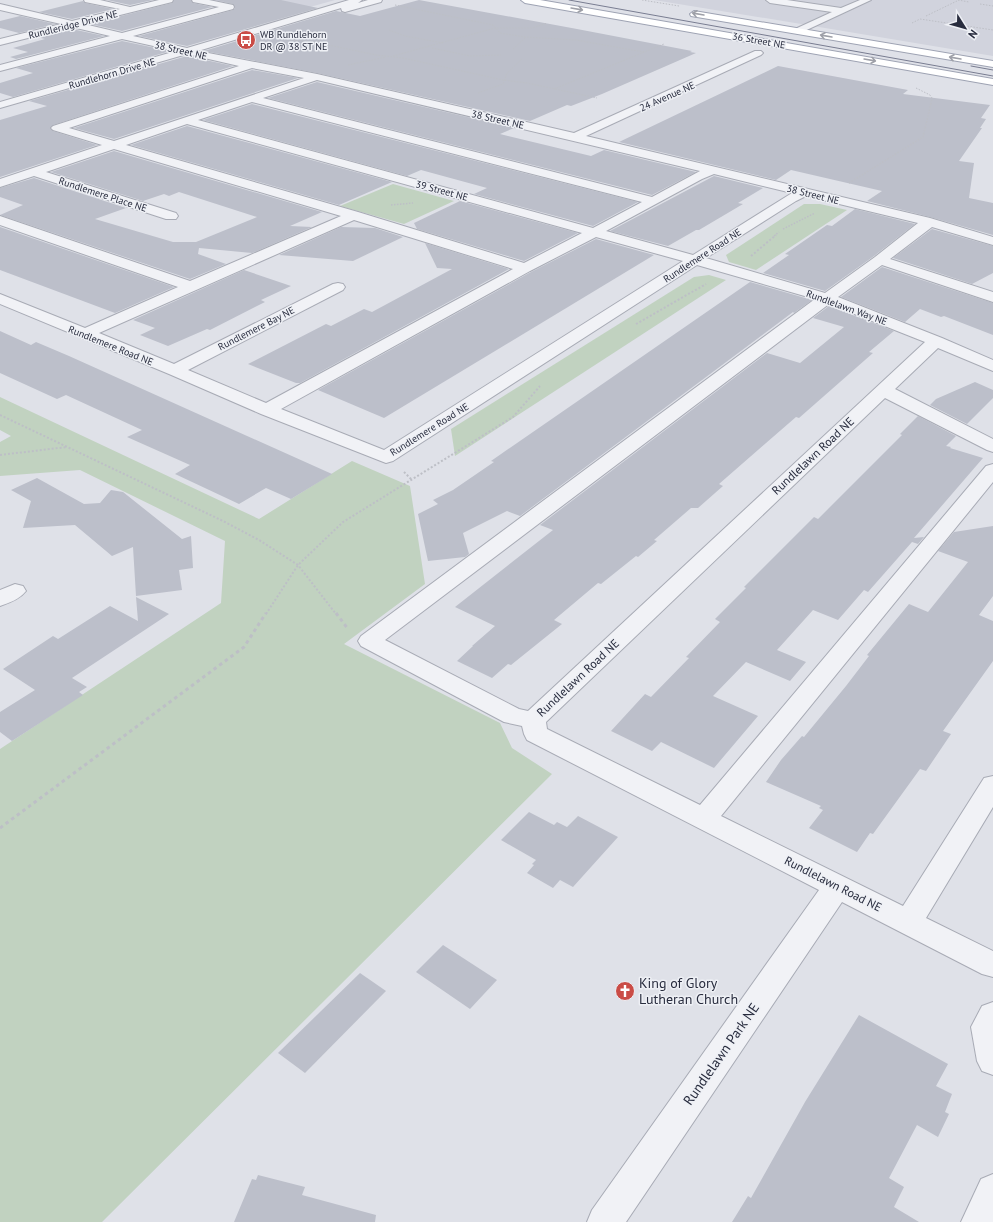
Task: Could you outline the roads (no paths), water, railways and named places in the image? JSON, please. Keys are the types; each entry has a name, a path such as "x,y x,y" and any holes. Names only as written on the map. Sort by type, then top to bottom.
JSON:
{"main road":[{"name":"36 Street NE","path":"525,0 993,82"},
{"name":"36 Street NE","path":"683,12 993,64"},
{"path":"704,31 746,42 755,46 758,49 758,53 781,49 804,48"}],"street":[{"path":"88,0 131,10"},
{"name":"Rundleridge Drive NE","path":"0,42 169,0"},
{"path":"0,68 230,7 196,0"},
{"name":"Rundlehorn Drive NE","path":"0,105 316,14 358,0"},
{"name":"Rundlehorn Drive NE","path":"316,14 347,9 378,0"},
{"path":"770,0 841,11"},
{"path":"798,31 867,0"},
{"path":"322,2 339,6"},
{"name":"38 Street NE","path":"0,7 251,65 317,77 575,137 930,222 993,241"},
{"name":"24 Avenue NE","path":"575,137 716,74 758,53"},
{"path":"251,65 57,128 353,215 525,268"},
{"path":"0,183 317,77"},
{"path":"254,99 654,201"},
{"name":"39 Street NE","path":"188,121 696,260"},
{"path":"267,410 525,268 654,201 698,176 713,170"},
{"name":"Rundlemere Place NE","path":"35,172 171,216"},
{"name":"Rundlemere Road NE","path":"0,300 175,370 267,410 386,457 791,198 804,192"},
{"path":"84,334 353,215"},
{"path":"0,220 192,287"},
{"path":"533,720 513,716 370,641 930,222"},
{"name":"Rundlelawn Way NE","path":"696,260 827,298 936,341 993,366"},
{"path":"880,260 993,297"},
{"name":"Rundlemere Bay NE","path":"175,370 338,287"},
{"name":"Rundlelawn Road NE","path":"936,341 533,720 536,734 993,965"},
{"path":"883,390 993,446"},
{"path":"703,818 993,470"},
{"path":"908,922 993,785"},
{"name":"Rundlelawn Park NE","path":"605,1222 837,886"},
{"path":"993,1015 987,1027 993,1061"},
{"path":"979,1222 993,1192"}],"tram line":[{"path":"569,0 993,76"},
{"path":"971,66 993,70"}],"place":[{"name":"WB Rundlehorn DR @ 38 ST NE","path":"246,40"},
{"name":"King of Glory Lutheran Church","path":"625,991"}]}
